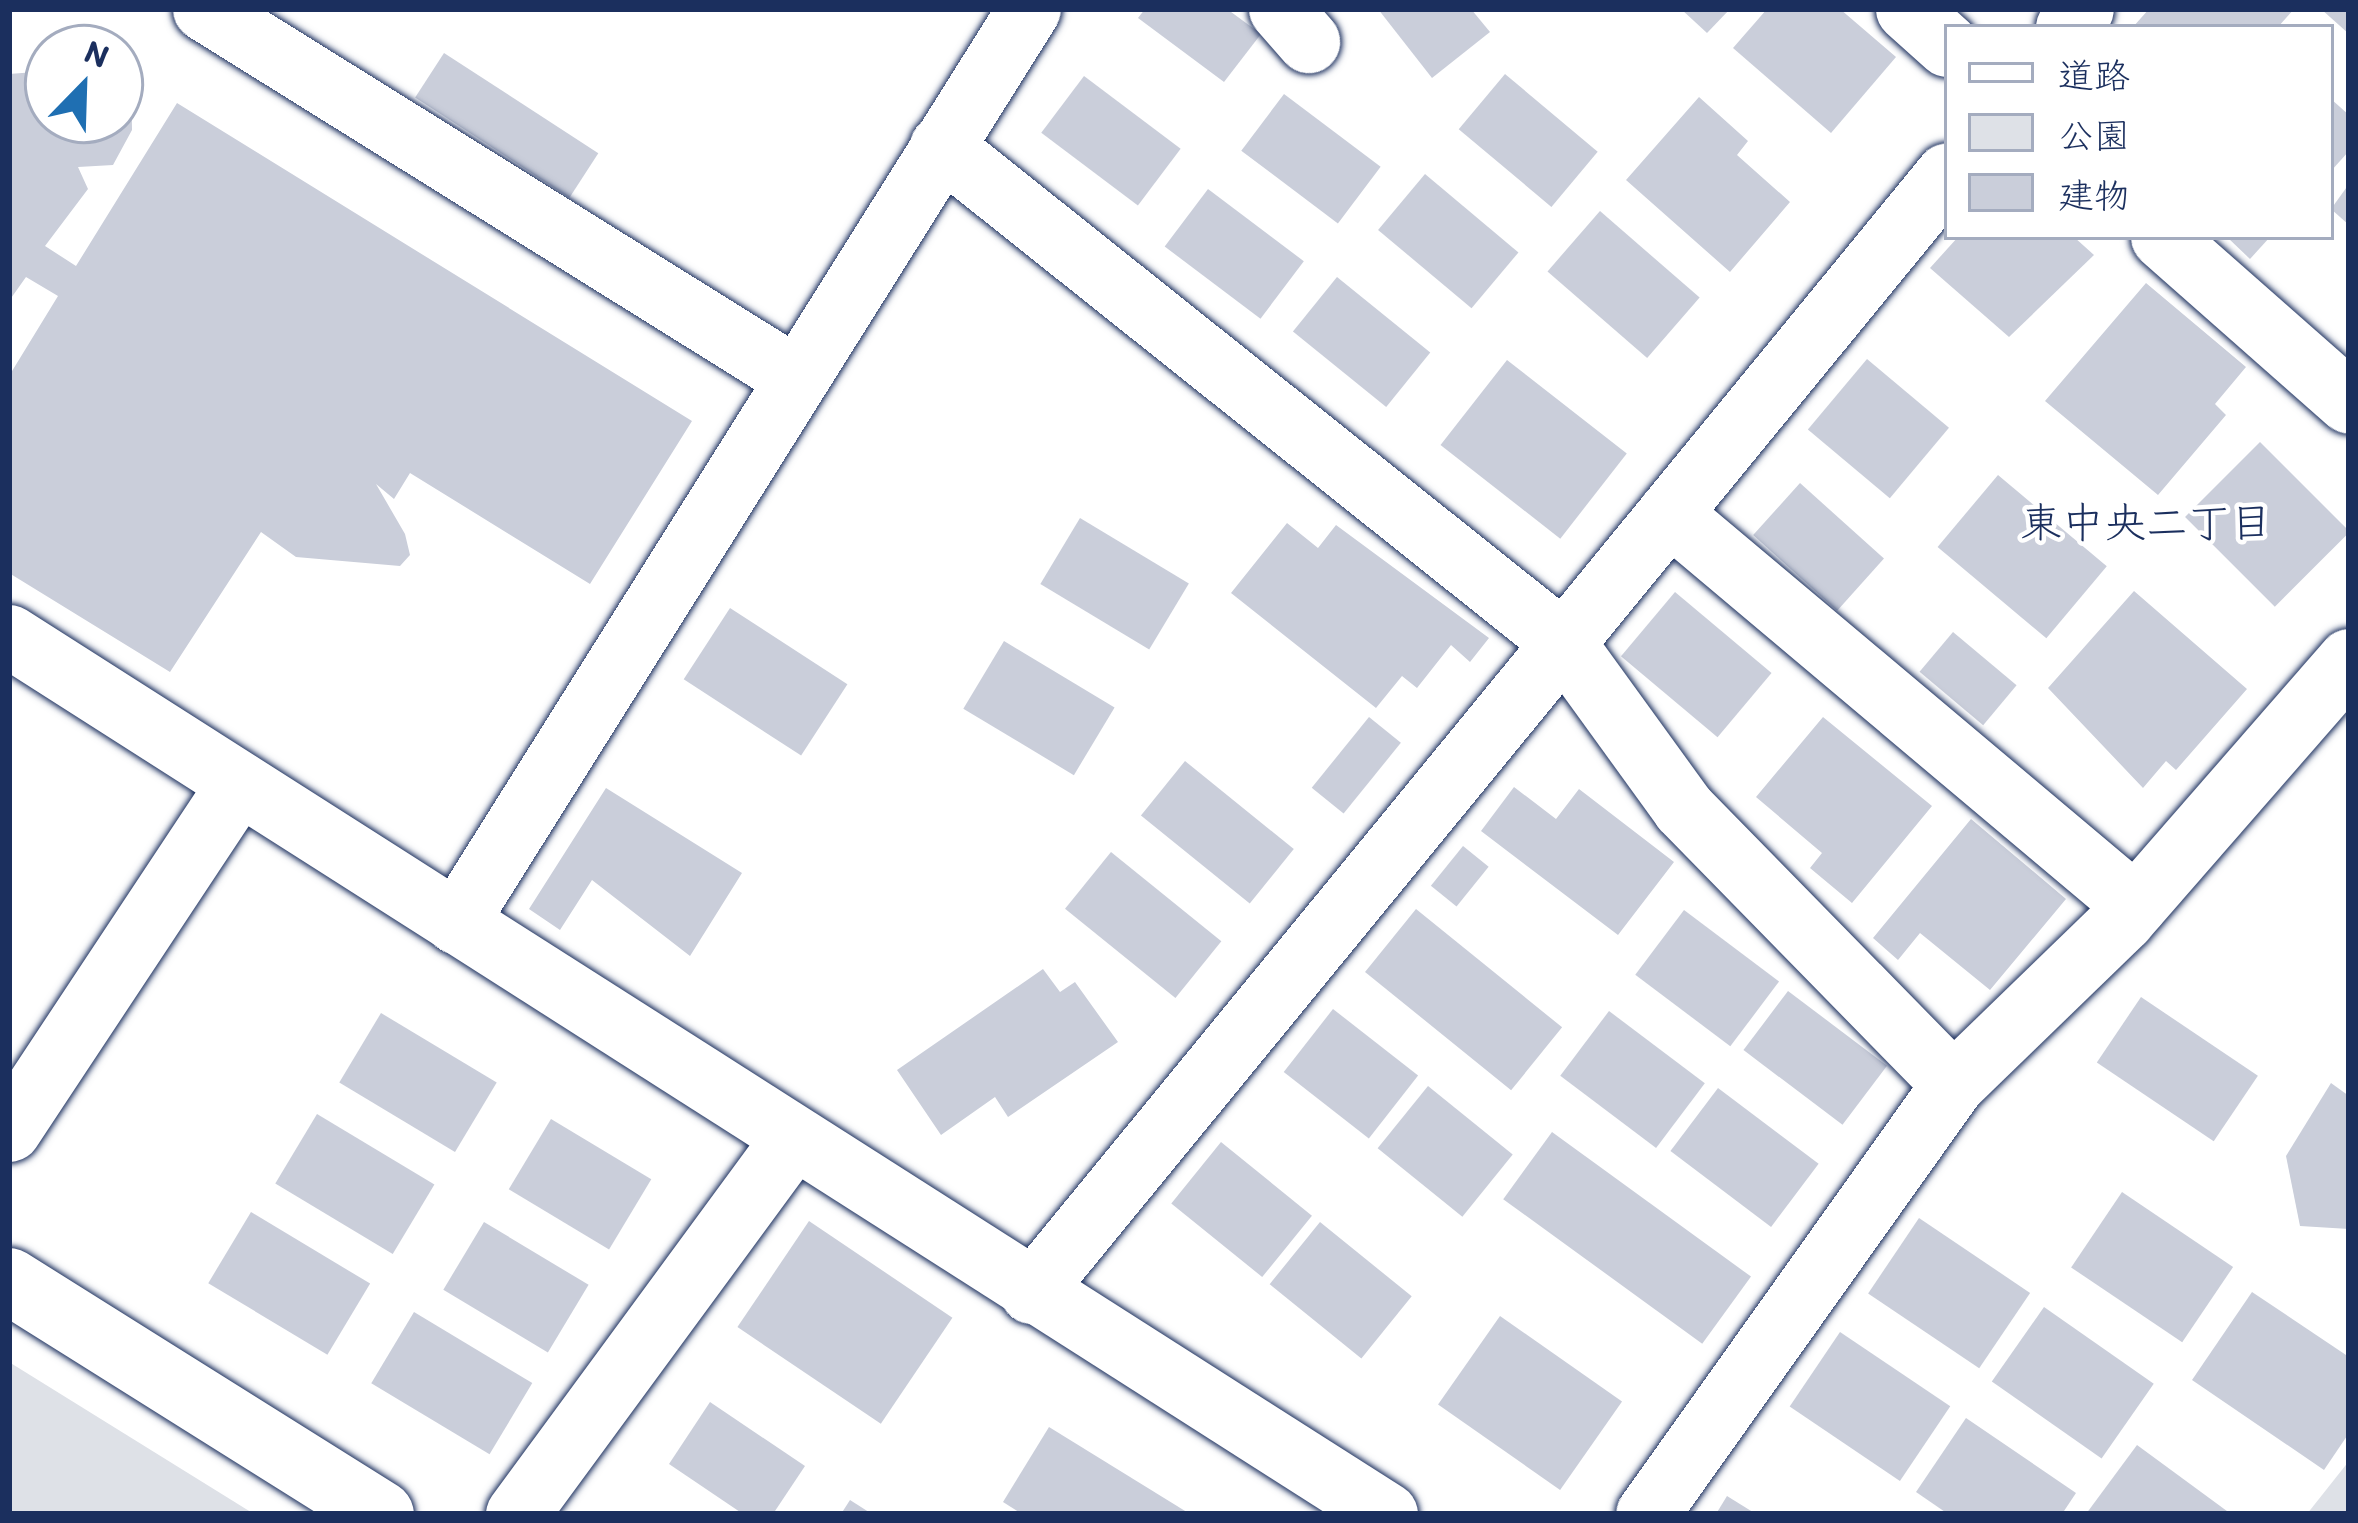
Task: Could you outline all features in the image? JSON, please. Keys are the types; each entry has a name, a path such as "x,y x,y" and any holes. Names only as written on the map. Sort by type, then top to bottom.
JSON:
{"street":[{"path":"204,9 793,376"},
{"path":"456,922 793,376 1029,9"},
{"path":"1906,9 1944,43"},
{"path":"941,146 1563,642 1683,808 1953,1084"},
{"path":"1031,1292 1944,177"},
{"path":"2165,240 2349,402"},
{"path":"1669,512 2135,905"},
{"path":"9,636 790,1143 1386,1514"},
{"path":"1647,1514 1953,1084 2135,905 2349,660"},
{"path":"9,1130 239,783"},
{"path":"517,1514 790,1143"},
{"path":"9,1281 382,1514"}],"green space":[{"path":"9,1362 254,1514 9,1514"},
{"path":"2349,1461 2349,1514 2307,1514"}],"building":[{"path":"1145,9 1227,9 1261,34 1224,82 1138,18"},
{"path":"1378,9 1471,9 1490,32 1432,78"},
{"path":"1681,9 1730,9 1707,33"},
{"path":"1767,9 1840,9 1896,57 1831,133 1733,48"},
{"path":"2149,9 2294,9 2281,24 2136,24"},
{"path":"2321,9 2349,9 2349,34"},
{"path":"444,53 598,153 569,198 415,97"},
{"path":"24,73 24,144 124,144 113,165 78,167 88,189 45,246 76,266 177,103 692,421 590,584 410,473 394,499 376,484 405,534 410,555 400,566 296,557 261,532 170,672 9,573 9,376 58,296 26,277 9,301 9,74"},
{"path":"1505,74 1598,152 1551,207 1459,129"},
{"path":"1084,76 1181,149 1138,206 1041,133"},
{"path":"1284,94 1381,167 1338,224 1241,151"},
{"path":"1699,97 1748,141 1737,155 1790,202 1730,272 1626,180"},
{"path":"2334,102 2349,115 2349,151 2334,168"},
{"path":"1425,174 1518,252 1472,308 1378,230"},
{"path":"2349,184 2349,225 2334,212"},
{"path":"1208,189 1304,261 1261,319 1165,247"},
{"path":"1600,211 1700,298 1647,358 1548,271"},
{"path":"1955,240 2077,240 2094,255 2009,337 1930,268"},
{"path":"2230,240 2267,240 2250,259"},
{"path":"1337,277 1430,353 1386,407 1293,331"},
{"path":"2146,283 2246,367 2215,404 2226,415 2158,495 2045,401"},
{"path":"1867,359 1949,428 1890,498 1808,429"},
{"path":"1507,360 1627,454 1560,539 1441,445"},
{"path":"2260,442 2349,531 2275,607 2185,517"},
{"path":"1998,475 2107,566 2046,638 1938,547"},
{"path":"1800,483 1884,559 1837,611 1753,535"},
{"path":"1080,518 1189,583 1149,649 1040,584"},
{"path":"1287,523 1318,548 1336,525 1489,638 1470,662 1451,645 1417,688 1402,676 1376,708 1231,593"},
{"path":"2134,591 2247,689 2176,770 2166,761 2143,788 2048,688"},
{"path":"1675,592 1772,673 1718,737 1621,656"},
{"path":"730,608 847,684 801,756 684,679"},
{"path":"1953,632 2017,685 1983,725 1920,672"},
{"path":"1004,641 1115,707 1074,775 963,709"},
{"path":"1369,717 1401,743 1344,814 1312,788"},
{"path":"1823,717 1932,806 1852,903 1810,868 1822,853 1756,797"},
{"path":"1185,761 1294,849 1250,904 1141,815"},
{"path":"1514,787 1556,819 1579,789 1674,862 1618,935 1481,831"},
{"path":"606,788 742,873 690,956 592,880 560,930 529,909"},
{"path":"1971,819 2066,899 1990,990 1920,933 1898,960 1873,938"},
{"path":"1463,846 1489,867 1457,906 1431,886"},
{"path":"1111,852 1221,941 1175,998 1065,909"},
{"path":"1416,909 1562,1027 1511,1090 1365,972"},
{"path":"1684,910 1779,982 1730,1046 1635,975"},
{"path":"1043,969 1060,992 1075,982 1118,1042 1008,1117 995,1097 941,1135 897,1070"},
{"path":"1788,991 1887,1066 1842,1125 1743,1050"},
{"path":"2141,997 2258,1076 2214,1141 2097,1062"},
{"path":"1333,1009 1418,1075 1369,1139 1284,1072"},
{"path":"1609,1011 1705,1083 1656,1148 1560,1076"},
{"path":"381,1013 497,1083 455,1152 339,1082"},
{"path":"2331,1083 2349,1096 2349,1229 2300,1226 2286,1156"},
{"path":"1428,1086 1513,1155 1462,1217 1378,1148"},
{"path":"1718,1088 1819,1164 1771,1227 1670,1151"},
{"path":"317,1114 434,1185 393,1254 275,1183"},
{"path":"551,1119 651,1179 609,1250 509,1189"},
{"path":"1552,1132 1751,1277 1702,1344 1503,1199"},
{"path":"1221,1142 1312,1216 1262,1277 1171,1203"},
{"path":"2122,1192 2233,1267 2182,1342 2071,1267"},
{"path":"251,1212 370,1284 327,1355 208,1283"},
{"path":"1919,1218 2030,1293 1979,1368 1868,1293"},
{"path":"809,1221 952,1318 881,1424 737,1327"},
{"path":"484,1222 589,1285 548,1353 443,1290"},
{"path":"1320,1222 1412,1296 1361,1358 1270,1284"},
{"path":"2252,1292 2349,1357 2349,1433 2324,1470 2192,1380"},
{"path":"2044,1307 2154,1384 2102,1458 1992,1382"},
{"path":"414,1312 532,1383 490,1454 371,1383"},
{"path":"1500,1316 1622,1401 1560,1490 1438,1404"},
{"path":"1840,1332 1950,1406 1900,1481 1790,1407"},
{"path":"710,1402 805,1466 773,1514 743,1514 669,1464"},
{"path":"1966,1418 2076,1493 2062,1514 1948,1514 1916,1492"},
{"path":"1049,1427 1190,1514 1022,1514 1003,1502"},
{"path":"2137,1445 2231,1514 2086,1514"},
{"path":"1727,1496 1756,1514 1716,1514"},
{"path":"850,1500 872,1514 841,1514"}],"district":[{"name":"東中央二丁目","path":"2146,523"}]}
